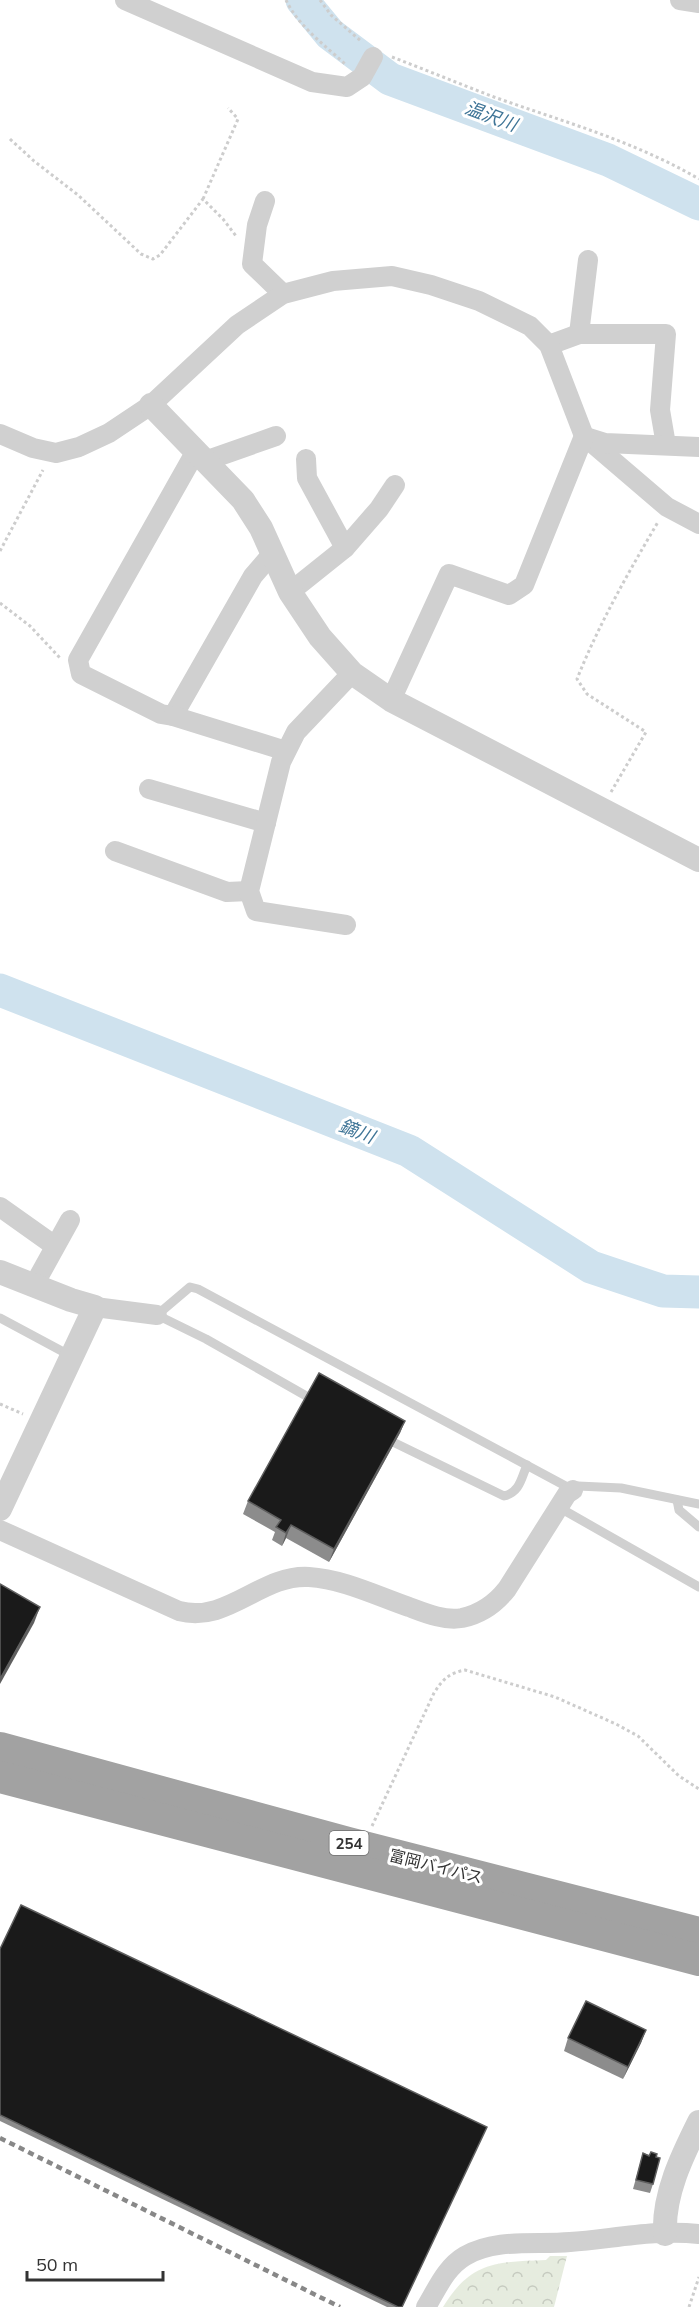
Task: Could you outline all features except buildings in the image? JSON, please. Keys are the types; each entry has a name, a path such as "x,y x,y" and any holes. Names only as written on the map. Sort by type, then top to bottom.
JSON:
{"highway":[{"name":"富岡バイパス","path":"0,1748 366,1848 699,1933"},
{"name":"富岡バイパス","path":"0,1777 699,1960"}],"street":[{"path":"125,0 312,82 347,87 362,77 375,54"},
{"path":"680,0 699,3"},
{"path":"265,201 256,225 252,264 283,294"},
{"path":"579,334 588,260"},
{"path":"0,434 33,448 52,452 79,447 109,433 151,405 237,325 283,294 333,281 392,276 431,285 479,301 530,326 549,345 584,436 667,507 699,524"},
{"path":"549,345 579,334 666,334 660,410 666,445"},
{"path":"151,405 243,500 261,528 290,592 320,637 352,673 390,700 699,860"},
{"path":"276,436 201,456 78,660 81,674 161,714 286,751"},
{"path":"584,436 605,443 699,447"},
{"path":"390,700 449,574 509,596 524,585 584,436"},
{"path":"306,459 307,477 345,548"},
{"path":"290,592 345,548 379,509 395,485"},
{"path":"173,716 253,576 272,554"},
{"path":"346,926 256,911 249,891 281,762 286,751 296,732 352,673"},
{"path":"149,789 266,824"},
{"path":"115,851 227,892 249,891"},
{"path":"0,1207 55,1246"},
{"path":"34,1285 70,1220"},
{"path":"0,1272 95,1307 156,1315"},
{"path":"0,1509 39,1421 95,1307"},
{"path":"0,1530 189,1614 211,1613 224,1609 276,1583 307,1577 348,1586 425,1613 447,1618 462,1618 496,1602 507,1589 567,1494 573,1490"},
{"path":"665,2234 666,2214 676,2171 699,2122"},
{"path":"426,2307 443,2277 454,2264 464,2256 496,2245 665,2234 699,2234"}],"lane":[{"path":"308,1397 206,1339 156,1315 190,1287 198,1289 573,1490 578,1486 621,1488 699,1504"},
{"path":"0,1318 71,1356"},
{"path":"395,1443 504,1496 513,1494 518,1488 527,1465"},
{"path":"677,1500 679,1510 699,1527"},
{"path":"560,1508 699,1587"}],"path":[{"path":"286,0 303,24 346,66 362,77"},
{"path":"320,0 331,15 375,54 602,132 681,168 699,179"},
{"path":"10,139 78,195 141,254 153,259 160,255 203,200 238,119 228,108"},
{"path":"203,200 223,219 238,239 243,258 252,264"},
{"path":"0,551 52,452"},
{"path":"600,809 646,732 587,694 577,680 592,640 667,507"},
{"path":"0,603 30,626 63,661 81,674"},
{"path":"0,1404 39,1421"},
{"path":"366,1848 374,1820 434,1693 442,1680 454,1672 465,1670 555,1697 616,1724 638,1736 679,1776 699,1789"},
{"path":"688,2307 699,2277"}],"green space":[{"path":"550,2256 567,2256 554,2307 443,2307 453,2292 475,2272 499,2264 546,2260"}],"waterway":[{"name":"温沢川","path":"302,0 330,34 390,79 608,160 699,204"},
{"name":"鏑川","path":"0,990 409,1151 591,1267 663,1291 699,1292"}],"railway":[{"path":"0,2138 340,2307"}]}
